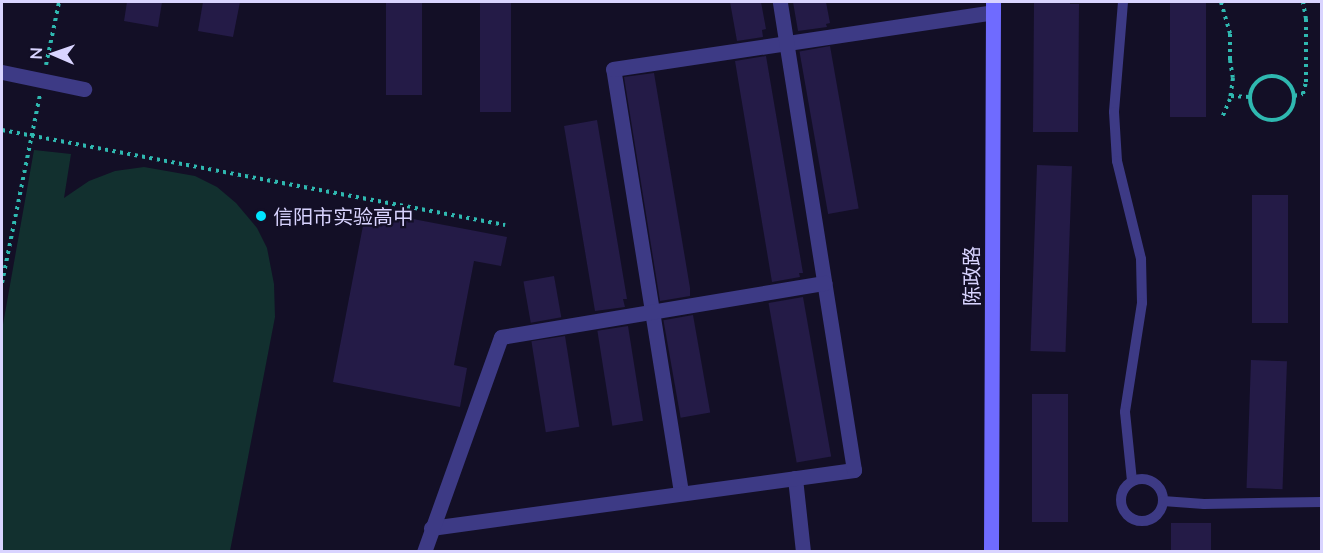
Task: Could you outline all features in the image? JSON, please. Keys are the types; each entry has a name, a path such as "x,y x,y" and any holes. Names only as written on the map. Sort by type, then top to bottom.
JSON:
{"street":[{"path":"431,528 854,470 780,2"},
{"path":"681,492 654,311 613,69 787,43 993,7"},
{"name":"陈政路","path":"991,552 993,7"},
{"path":"2,72 84,89"},
{"path":"424,552 501,337 825,283"},
{"path":"795,478 803,552"}],"lane":[{"path":"1123,2 1114,112 1117,161 1141,259 1142,303 1125,412 1132,481"},
{"path":"1142,478 1152,481 1160,488 1163,501 1156,517 1147,521 1137,521 1128,516 1122,508 1121,498 1124,488 1132,481 1142,478"},
{"path":"1163,501 1204,504 1322,502"}],"path":[{"path":"2,283 59,2"},
{"path":"1221,2 1230,34 1233,78 1231,96 1222,118"},
{"path":"1294,96 1302,94 1306,82 1306,18 1303,2"},
{"path":"1272,75 1282,77 1289,83 1294,96 1292,109 1277,120 1259,116 1253,109 1250,97 1255,83 1272,75"},
{"path":"1231,96 1250,97"},
{"path":"2,130 505,225"}],"green space":[{"path":"34,150 71,154 64,198 89,181 115,171 144,167 195,176 217,187 236,203 257,228 267,248 274,284 275,317 230,551 2,551 2,330"}],"building":[{"path":"127,2 162,2 158,27 124,21"},
{"path":"203,2 240,2 233,37 198,31"},
{"path":"386,2 422,2 422,95 386,95"},
{"path":"480,2 511,2 511,112 480,112"},
{"path":"730,2 761,2 766,29 762,30 763,37 737,41"},
{"path":"793,2 826,2 830,23 826,24 827,27 798,31"},
{"path":"1034,2 1079,4 1078,132 1033,132"},
{"path":"1170,2 1206,2 1206,117 1170,117"},
{"path":"830,46 859,208 828,214 799,51"},
{"path":"766,56 803,273 799,273 800,277 772,282 735,61"},
{"path":"654,73 690,288 690,296 660,301 624,77"},
{"path":"597,120 627,299 623,299 625,307 595,311 564,126"},
{"path":"1037,165 1072,166 1065,352 1031,351"},
{"path":"1252,195 1288,195 1288,323 1252,323"},
{"path":"366,210 507,237 501,266 474,261 454,365 467,368 460,407 333,382"},
{"path":"554,276 561,317 531,323 523,281"},
{"path":"803,297 831,457 797,463 769,303"},
{"path":"693,315 710,412 681,418 663,320"},
{"path":"628,326 643,421 612,426 597,331"},
{"path":"565,336 579,427 546,432 531,341"},
{"path":"1251,360 1287,361 1283,489 1247,488"},
{"path":"1032,394 1068,394 1068,522 1032,522"},
{"path":"1171,523 1211,523 1211,552 1171,552"}],"place":[{"name":"信阳市实验高中","path":"261,216"}]}
